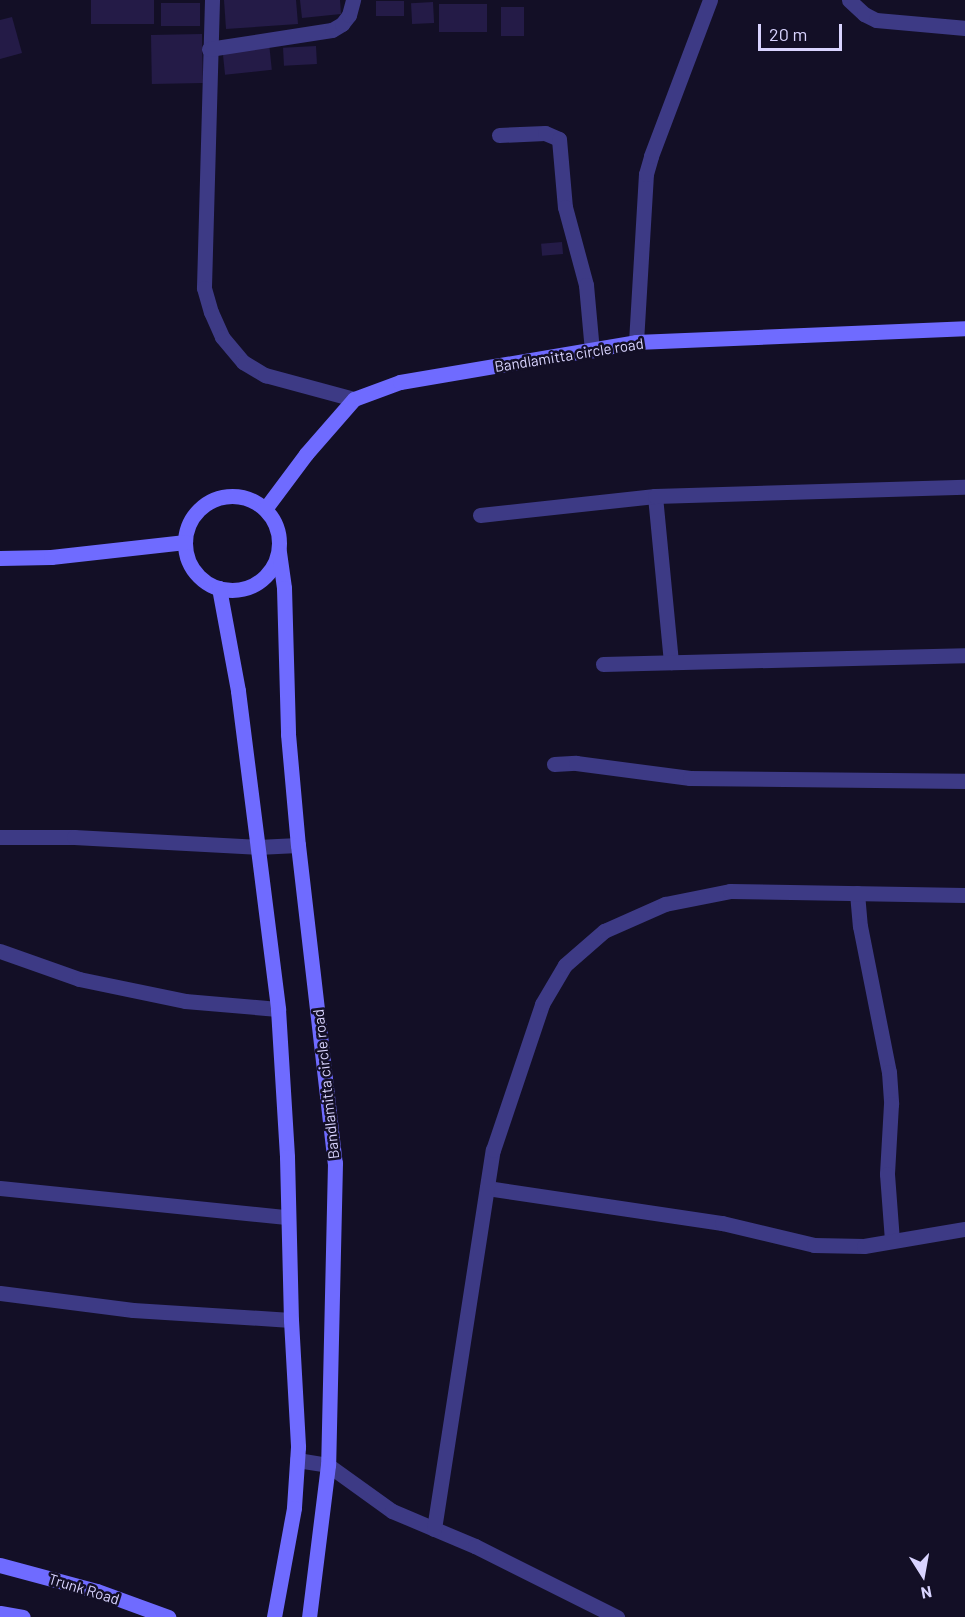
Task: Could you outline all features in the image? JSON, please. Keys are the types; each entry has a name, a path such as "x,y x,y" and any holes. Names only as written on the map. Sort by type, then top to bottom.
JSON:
{"street":[{"path":"212,0 204,288 212,312 222,337 243,362 265,375 354,399"},
{"path":"209,49 332,30 349,15 353,0"},
{"path":"636,342 646,174 710,0"},
{"path":"849,0 864,14 876,20 965,28"},
{"path":"499,135 544,133 559,139 565,207 586,285 592,351"},
{"name":"Bandlamitta circle road","path":"309,1617 328,1465 335,1163 298,845 288,734 284,588 279,536 275,522 265,509 306,454 354,399 400,382 636,342 965,328"},
{"path":"480,515 655,496 965,487"},
{"path":"265,509 241,496 214,499 193,516 186,528 187,558 194,571 205,582 219,588 235,590 250,587 263,579 273,567 279,552"},
{"path":"655,496 670,662"},
{"path":"0,558 51,557 185,542"},
{"path":"219,588 238,691 278,1009 287,1157 287,1217 297,1460 294,1508 274,1617"},
{"path":"603,664 965,655"},
{"path":"555,764 576,763 609,770 690,778 965,781"},
{"path":"0,837 74,837 256,847 298,845"},
{"path":"434,1529 493,1150 542,1004 565,965 604,931 665,904 730,891 965,895"},
{"path":"857,893 860,926 890,1072 891,1104 887,1174 892,1241"},
{"path":"0,951 79,979 185,1001 278,1009"},
{"path":"0,1188 287,1217"},
{"path":"487,1188 722,1223 814,1245 864,1246 965,1229"},
{"path":"0,1293 133,1310 291,1320"},
{"path":"297,1460 328,1465 392,1511 475,1546 617,1617"},
{"name":"Trunk Road","path":"0,1565 97,1592 168,1617"},
{"path":"0,1612 23,1617"}],"building":[{"path":"91,0 154,0 154,24 91,24"},
{"path":"224,0 296,0 298,24 226,29"},
{"path":"300,0 340,0 341,14 302,18"},
{"path":"376,1 404,1 404,16 376,16"},
{"path":"433,2 434,23 412,24 411,3"},
{"path":"161,3 200,3 200,26 161,26"},
{"path":"439,4 487,4 487,32 439,32"},
{"path":"501,7 524,7 524,36 501,36"},
{"path":"12,17 22,53 0,59 0,20"},
{"path":"202,34 203,83 152,84 151,35"},
{"path":"269,43 272,70 225,75 222,48"},
{"path":"316,46 317,64 284,66 283,48"},
{"path":"562,242 563,254 542,256 541,244"}]}
